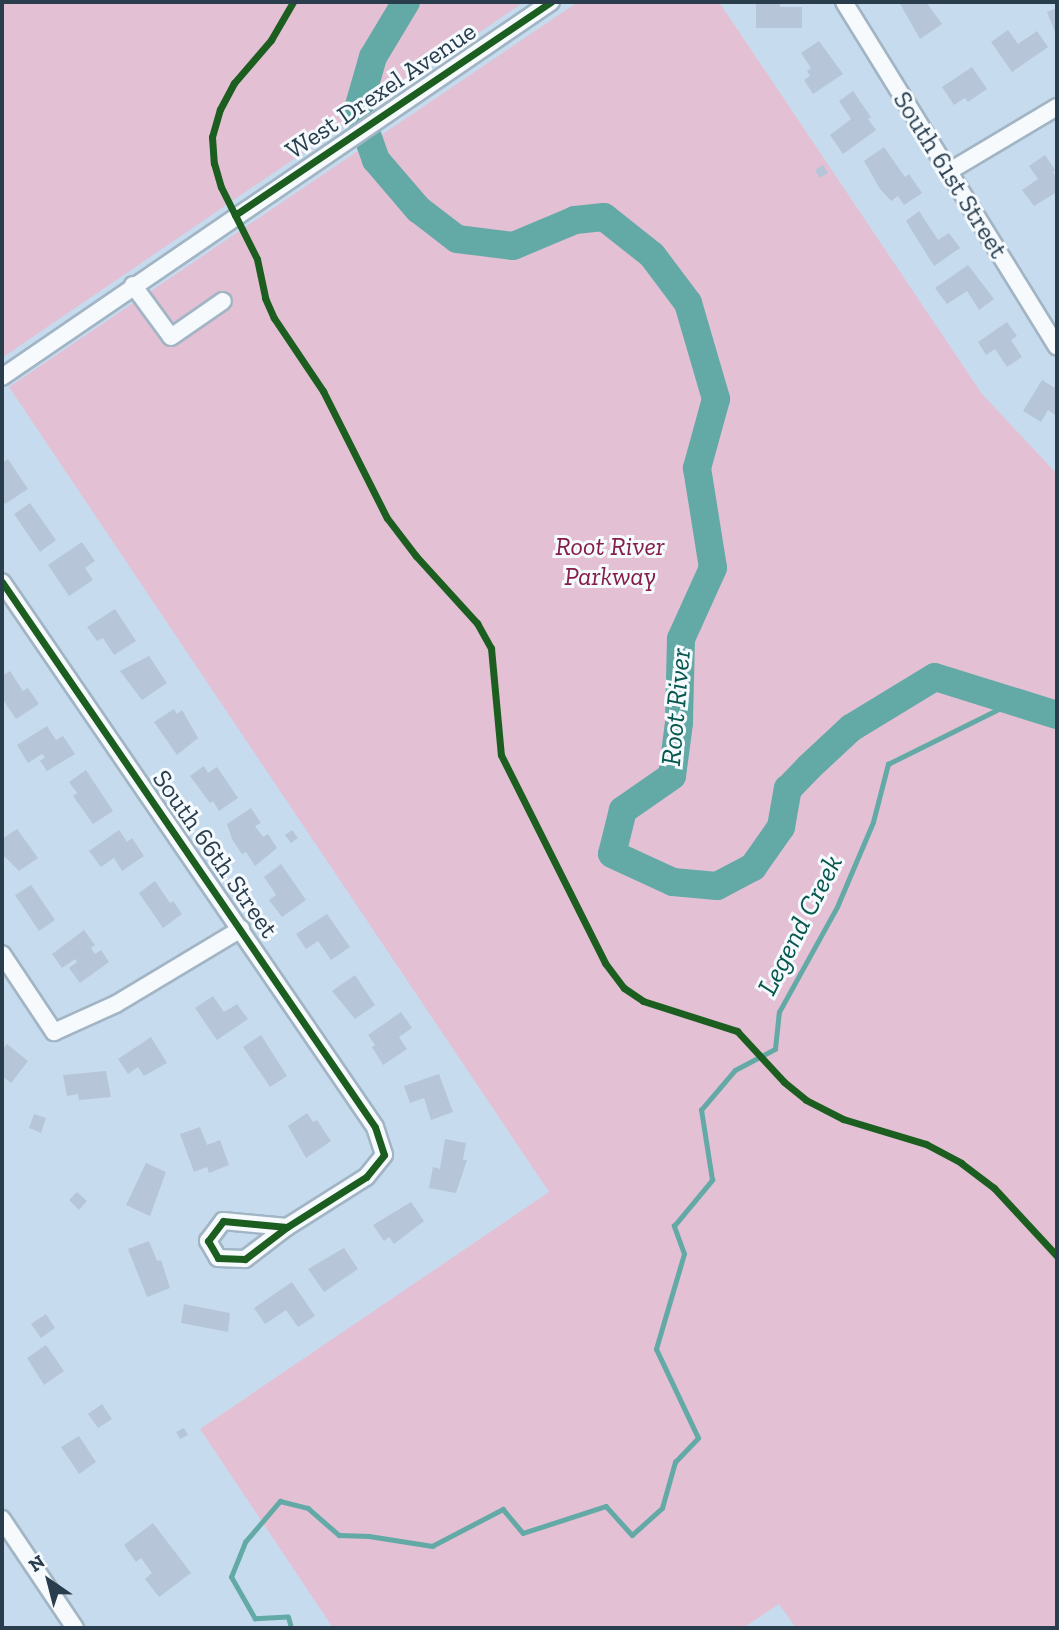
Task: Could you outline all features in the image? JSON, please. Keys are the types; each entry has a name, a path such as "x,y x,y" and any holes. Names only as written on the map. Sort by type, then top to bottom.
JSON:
{"street":[{"name":"West Drexel Avenue","path":"2,377 328,151 551,2"},
{"name":"South 61st Street","path":"844,2 1057,348"},
{"path":"948,172 1057,107"},
{"path":"133,285 171,337 223,301"},
{"name":"South 66th Street","path":"2,582 375,1127 384,1155 366,1177 288,1227"},
{"path":"2,954 54,1032 116,1004 241,929"},
{"path":"2,1519 75,1628"}],"green space":[{"path":"2,2 524,2 2,358"},
{"name":"Root River Parkway","path":"578,2 719,2 982,394 1057,474 1057,1628 796,1628 779,1604 743,1628 333,1628 200,1429 549,1192 9,387"}],"building":[{"path":"756,2 780,2 780,7 802,7 802,28 756,28"},
{"path":"899,2 926,2 942,24 920,39"},
{"path":"1057,8 1057,37 1047,12"},
{"path":"1008,30 1018,44 1037,31 1048,47 1012,72 991,42"},
{"path":"819,41 843,74 813,94 804,80 810,76 807,71 811,68 801,53"},
{"path":"972,67 987,89 968,102 965,98 954,105 942,87"},
{"path":"853,91 871,117 868,119 876,130 843,154 830,135 851,119 839,101"},
{"path":"884,147 905,177 909,174 922,193 904,205 898,196 891,201 880,189 864,161"},
{"path":"1045,155 1055,170 1053,172 1057,178 1057,192 1034,206 1022,190 1038,179 1029,166"},
{"path":"823,165 828,173 820,178 815,170"},
{"path":"919,211 938,240 949,233 960,248 934,266 906,221"},
{"path":"968,265 994,299 979,310 967,291 947,304 935,288"},
{"path":"1007,322 1017,336 1011,340 1022,357 1007,367 995,349 986,355 978,342"},
{"path":"1042,380 1055,388 1057,385 1057,416 1048,410 1041,422 1023,411"},
{"path":"8,459 28,489 5,504 2,499 2,463"},
{"path":"30,503 56,540 40,552 14,514"},
{"path":"82,542 95,561 85,568 93,580 69,596 48,565"},
{"path":"115,609 136,641 114,655 103,638 97,641 87,627"},
{"path":"149,656 167,683 142,700 120,671"},
{"path":"10,671 23,691 28,688 39,704 16,719 2,698 2,676"},
{"path":"174,709 177,714 182,710 198,738 177,755 154,722"},
{"path":"47,726 56,740 63,736 75,754 47,771 40,761 45,757 42,754 28,763 17,745"},
{"path":"204,766 208,773 217,767 238,798 219,811 190,776"},
{"path":"86,770 113,811 93,824 73,796 77,793 69,782"},
{"path":"251,808 261,823 255,826 263,837 268,834 277,848 255,866 246,852 242,854 232,839 227,824"},
{"path":"17,829 38,858 19,871 2,854 2,839"},
{"path":"119,830 127,842 132,838 144,856 122,871 114,858 101,867 89,851"},
{"path":"292,830 298,838 291,843 285,835"},
{"path":"281,864 306,900 282,917 269,900 276,895 264,877"},
{"path":"155,881 170,903 173,901 182,914 163,928 139,893"},
{"path":"31,885 55,920 39,931 15,895"},
{"path":"327,914 350,947 331,960 318,941 306,949 296,934"},
{"path":"84,930 95,945 91,948 95,954 101,950 109,962 80,983 69,968 77,962 75,959 62,968 52,954"},
{"path":"355,975 375,1005 355,1019 332,991"},
{"path":"213,996 224,1012 237,1004 248,1019 217,1040 195,1008"},
{"path":"401,1012 412,1028 399,1037 407,1049 383,1065 368,1035"},
{"path":"261,1035 287,1076 270,1087 243,1047"},
{"path":"151,1037 167,1063 144,1076 138,1067 128,1074 118,1059"},
{"path":"7,1044 28,1061 11,1083 2,1076 2,1050"},
{"path":"106,1071 111,1097 79,1100 78,1094 67,1096 63,1075"},
{"path":"439,1074 453,1112 431,1120 424,1098 410,1103 404,1086"},
{"path":"307,1113 313,1122 317,1120 331,1141 306,1158 288,1126"},
{"path":"34,1114 46,1118 41,1133 29,1128"},
{"path":"200,1127 207,1145 220,1140 229,1165 209,1173 207,1167 194,1172 180,1134"},
{"path":"445,1139 466,1143 463,1160 467,1160 456,1193 429,1188 433,1167 440,1169"},
{"path":"146,1163 166,1172 150,1216 126,1205"},
{"path":"77,1192 87,1201 79,1210 69,1200"},
{"path":"411,1202 424,1221 394,1244 389,1237 384,1241 373,1225"},
{"path":"149,1241 157,1261 161,1260 170,1288 147,1297 128,1249"},
{"path":"344,1248 358,1269 324,1292 308,1269"},
{"path":"292,1282 315,1316 298,1327 286,1310 265,1324 254,1308"},
{"path":"184,1304 230,1313 228,1332 181,1323"},
{"path":"46,1314 55,1328 41,1338 31,1324"},
{"path":"46,1345 64,1371 44,1385 27,1358"},
{"path":"102,1404 112,1419 98,1428 88,1414"},
{"path":"184,1428 188,1435 180,1439 176,1432"},
{"path":"79,1436 96,1462 79,1474 61,1447"},
{"path":"153,1523 191,1573 159,1597 145,1579 152,1573 141,1558 136,1562 124,1545"}],"waterway":[{"name":"Root River","path":"406,2 373,57 358,109 376,160 418,209 457,239 513,246 575,220 604,217 652,255 688,303 716,399 697,468 713,568 681,639 679,723 672,776 623,810 612,854 673,882 717,886 753,867 781,827 788,789 808,768 851,728 935,677 1057,715"},
{"name":"Legend Creek","path":"291,1628 288,1617 255,1619 231,1577 245,1542 280,1501 308,1508 339,1535 369,1536 432,1546 503,1509 523,1533 606,1506 632,1535 662,1508 675,1462 698,1438 656,1349 684,1254 674,1226 712,1180 701,1110 735,1070 775,1049 779,1012 837,907 873,822 888,764 1001,708 1024,715 1051,713"}],"cycle path":[{"path":"293,2 271,40 234,83 220,109 212,137 214,163 221,187 257,259 265,298 274,318 323,391 387,518 416,556 477,623 491,648 501,755 605,963 624,988 643,1001 737,1031 784,1082 806,1100 843,1119 926,1144 961,1163 994,1188 1057,1256"},
{"path":"235,215 551,2"},
{"path":"2,582 375,1127 384,1155 366,1177 287,1227 245,1259 218,1258 208,1241 223,1221 287,1227"}]}
